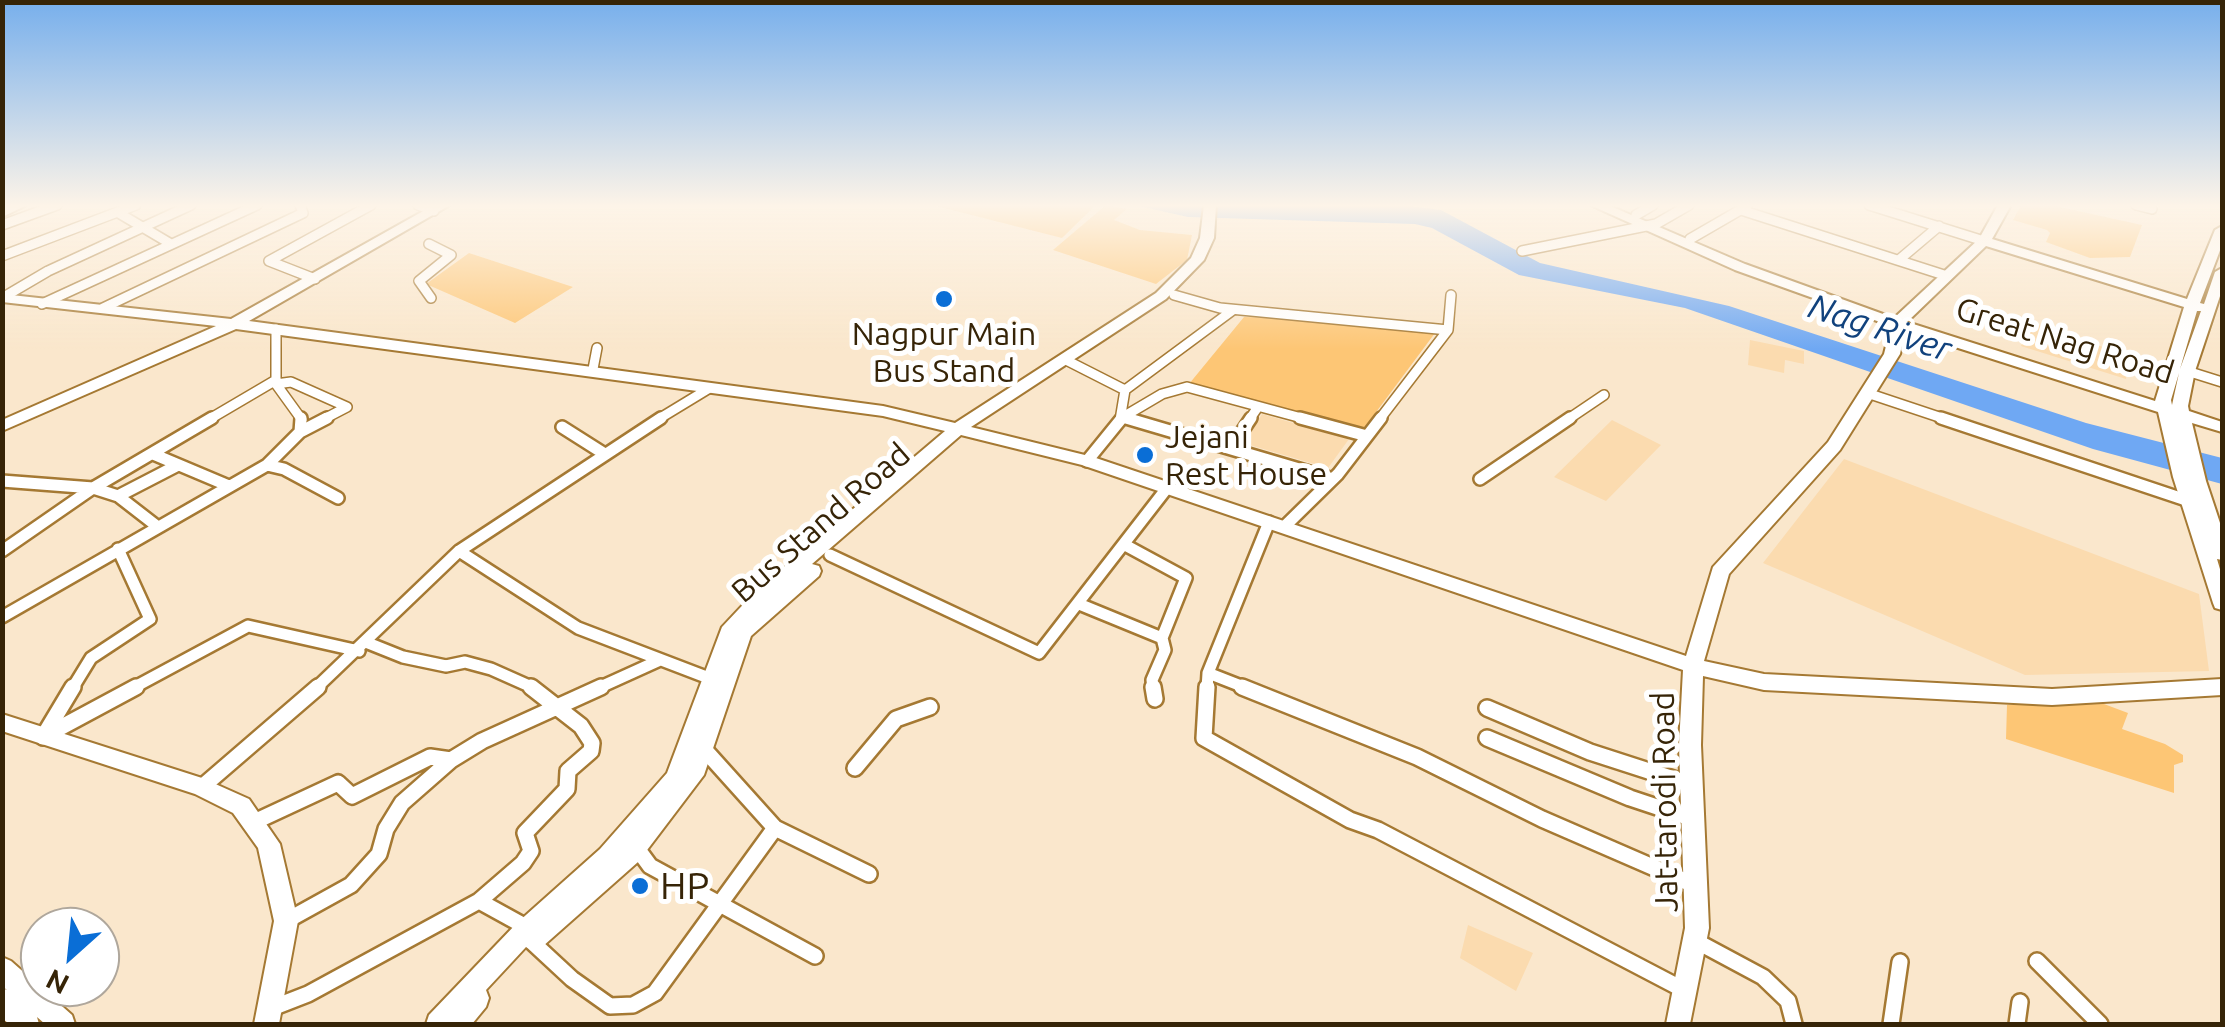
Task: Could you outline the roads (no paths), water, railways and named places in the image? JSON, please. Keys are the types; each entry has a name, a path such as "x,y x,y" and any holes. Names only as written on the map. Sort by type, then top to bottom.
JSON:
{"street":[{"path":"2,298 87,253"},
{"path":"42,304 152,253"},
{"path":"103,308 219,253"},
{"path":"284,253 269,261 314,279"},
{"path":"2,426 234,324 360,253"},
{"path":"431,298 419,281 451,255 447,253"},
{"path":"1125,390 1068,362 1161,296 1200,253"},
{"name":"Bus Stand Road","path":"456,1024 530,934 636,847 696,769 717,681 742,632 965,430 1174,295 1209,253"},
{"name":"Great Nag Road","path":"1709,253 1740,268 2172,407 2222,428"},
{"name":"Great Nag Road","path":"1721,253 1899,321"},
{"path":"1882,253 1944,275"},
{"path":"1900,259 1907,253"},
{"path":"1899,321 1970,253"},
{"path":"2023,253 2216,312"},
{"path":"2218,253 2192,305 2172,407 2222,603"},
{"path":"2172,407 2216,312 2222,272"},
{"path":"1174,295 1234,310 1448,330"},
{"path":"1451,295 1448,330 1333,479 1276,525 1208,673 1204,738 1350,820 1394,838 1685,990"},
{"path":"2,298 276,329 883,411 1087,461 1693,666 1764,682 2052,698 2222,688"},
{"path":"1123,417 1125,390 1234,310"},
{"name":"Jat-tarodi Road","path":"1678,1024 1694,940 1693,666 1720,572 1834,446 1892,354 1899,321"},
{"path":"276,329 276,382 302,419 300,432"},
{"path":"593,370 598,348"},
{"path":"2187,370 2222,382"},
{"path":"2,551 94,488 276,382 291,382 347,407 300,432 267,465 2,617"},
{"path":"1873,385 2197,504 2222,554"},
{"path":"1087,461 1123,417 1180,386 1367,436"},
{"path":"202,787 364,647 459,551 603,453 708,389"},
{"path":"1480,479 1604,394"},
{"path":"1231,448 1258,407"},
{"path":"1123,417 1333,479"},
{"path":"562,428 603,453"},
{"path":"2181,439 2222,428"},
{"path":"438,1024 608,856 676,778 717,681 730,632 761,598 965,430"},
{"path":"153,454 230,486"},
{"path":"118,496 178,465"},
{"path":"267,465 284,469 338,498"},
{"path":"2,481 94,488 118,496 158,527"},
{"path":"830,555 1039,653 1167,488"},
{"path":"1125,545 1186,578 1162,638 1166,650 1152,680 1155,699"},
{"path":"43,737 74,679 91,658 150,620 118,550"},
{"path":"459,551 578,628 717,681"},
{"path":"1079,604 1162,638"},
{"path":"43,737 248,626 446,666 465,662 492,668 538,690 581,726 592,742 592,751 568,772 567,789 526,833 531,851 523,863 479,901 270,1016"},
{"path":"286,921 351,886 379,854 386,829 402,803 450,760 482,741 660,660"},
{"path":"1208,673 1417,757 1542,819 1696,885"},
{"path":"855,768 896,719 930,707"},
{"path":"1488,708 1590,752 1692,785"},
{"path":"2,722 202,787 241,806 269,844 286,921 270,1016"},
{"path":"1487,738 1630,798 1692,819"},
{"path":"703,748 775,828 869,874"},
{"path":"252,824 338,784 352,796 430,758 450,760"},
{"path":"479,901 530,934 572,979 610,1006 633,1005 656,992 775,828"},
{"path":"636,847 650,866 814,956"},
{"path":"1694,940 1763,977 1788,1001 1794,1024"},
{"path":"2038,961 2100,1024"},
{"path":"1891,1024 1900,962"},
{"path":"2,969 63,1024"},
{"path":"2,1000 28,1024"},
{"path":"2017,1024 2020,1002"}],"water":[{"path":"1478,253 1521,253 1540,263 1729,306 2086,423 2222,458 2222,484 2093,449 1685,308 1519,275"}],"place":[{"name":"Nagpur Main Bus Stand","path":"944,299"},
{"name":"Jejani Rest House","path":"1145,455"},
{"name":"HP","path":"640,886"}],"water label":[{"name":"Nag River","path":"1880,328"}]}
